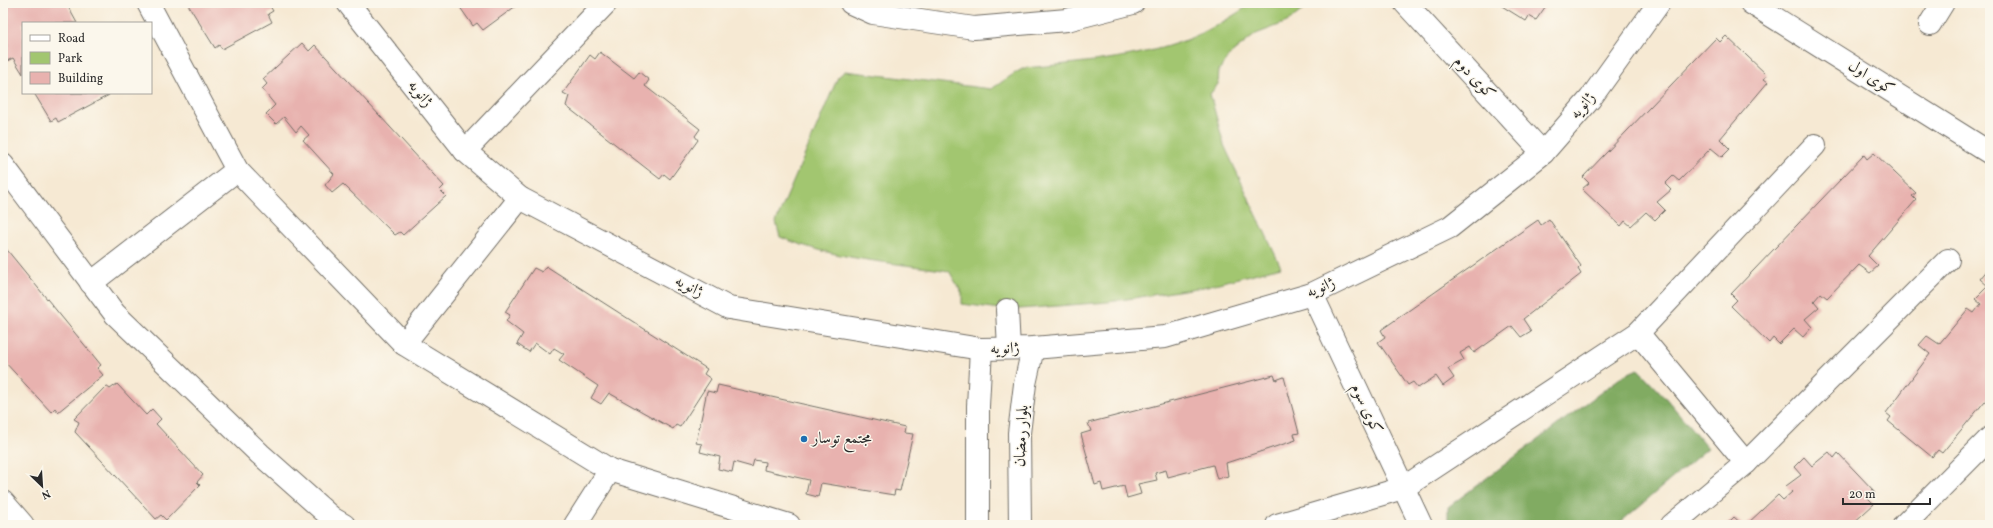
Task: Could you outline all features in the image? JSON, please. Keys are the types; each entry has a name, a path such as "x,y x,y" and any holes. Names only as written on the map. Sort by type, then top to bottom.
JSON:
{"street":[{"path":"148,3 237,170 404,344 610,470 789,525"},
{"name":"ژانویه","path":"348,3 465,151 520,198 729,308 981,349 1033,348 1165,337 1312,294 1450,226 1543,153 1590,99 1660,3"},
{"path":"465,151 606,3"},
{"path":"851,3 873,13 974,28 1067,20 1133,3"},
{"name":"کوی دوم","path":"1405,3 1543,153"},
{"name":"کوی اول","path":"1751,3 1990,153"},
{"path":"1930,24 1944,3"},
{"path":"1277,525 1403,488 1638,333 1815,145"},
{"path":"3,164 115,314 260,454 332,518 344,525"},
{"path":"91,282 237,170"},
{"path":"404,344 520,198"},
{"path":"1672,525 1746,463 1948,260"},
{"name":"کوی سوم","path":"1312,294 1421,525"},
{"path":"1007,310 1009,348"},
{"path":"1638,333 1746,463"},
{"name":"بلوار رمضان","path":"1020,525 1019,433 1025,384 1033,348"},
{"path":"978,525 978,406 981,349"},
{"path":"1904,525 1990,438"},
{"path":"575,525 610,470"},
{"path":"3,502 22,525"}],"green space":[{"path":"1252,3 1312,3 1287,22 1256,34 1231,54 1219,70 1218,84 1210,94 1224,145 1281,267 1203,287 1108,302 1007,310 962,304 962,293 949,271 863,259 822,251 780,237 776,222 838,77 845,71 991,89 1024,68 1127,56 1147,52 1186,40 1228,18"},
{"path":"1638,369 1664,396 1708,448 1617,525 1448,525 1448,507 1624,375"}],"building":[{"path":"3,3 66,3 76,22 22,22 22,72 13,58 3,63 3,49 7,46 3,38"},
{"path":"187,3 268,3 273,11 268,14 272,22 222,49 219,45 215,48"},
{"path":"457,3 520,3 483,30 477,23 473,26"},
{"path":"1497,3 1548,3 1536,20 1529,16 1526,21"},
{"path":"1726,36 1767,75 1764,79 1768,82 1720,139 1730,149 1722,157 1711,148 1679,181 1673,176 1665,184 1671,190 1657,202 1665,210 1655,220 1646,212 1631,226 1625,221 1621,226 1582,189 1589,183 1583,177 1716,38 1720,42"},
{"path":"302,43 309,51 315,45 444,186 440,190 446,196 403,235 400,232 395,235 343,184 332,193 325,185 334,174 303,140 309,135 301,126 296,132 284,117 276,124 266,114 275,105 262,89 267,84 263,79"},
{"path":"600,52 634,78 639,72 649,80 645,86 700,129 695,136 698,140 670,179 664,174 660,179 566,106 569,96 563,93 590,55 595,59"},
{"path":"35,94 109,95 58,122 56,118 51,121"},
{"path":"1874,153 1916,193 1912,196 1916,200 1868,256 1878,266 1870,273 1859,265 1827,298 1821,293 1814,301 1819,307 1805,319 1812,327 1803,337 1794,329 1779,344 1773,338 1769,343 1731,306 1737,300 1731,294 1864,155 1867,159"},
{"path":"1549,219 1581,266 1578,269 1581,274 1523,319 1531,331 1521,337 1512,326 1474,353 1470,347 1460,353 1464,360 1448,369 1454,378 1443,386 1436,376 1418,388 1413,382 1408,385 1378,342 1385,337 1381,330 1538,220 1541,225"},
{"path":"3,245 101,365 97,368 103,375 58,412 55,408 51,412 3,360"},
{"path":"546,266 707,369 704,374 711,379 680,427 676,425 673,429 609,393 601,404 591,398 598,386 559,360 564,354 554,348 550,354 535,343 529,352 517,344 523,334 506,321 510,315 505,312 534,268 542,272"},
{"path":"1989,268 1990,395 1942,453 1938,450 1932,457 1888,421 1891,417 1886,413 1930,354 1919,345 1927,336 1939,344 1968,309 1974,313 1981,304 1975,299 1988,286 1980,279"},
{"path":"1274,375 1276,380 1284,377 1299,433 1294,434 1296,440 1226,463 1228,476 1217,479 1213,465 1168,477 1166,470 1155,473 1157,480 1138,484 1141,494 1127,498 1124,486 1103,491 1101,483 1095,485 1081,434 1091,431 1088,423"},
{"path":"117,384 146,415 152,409 161,419 156,424 203,475 197,482 200,485 166,520 161,515 156,519 75,432 79,422 74,419 106,386 110,389"},
{"name":"مجتمع توسار","path":"718,385 905,427 904,433 913,434 900,491 895,490 894,495 821,483 818,497 806,494 809,480 764,470 765,462 754,460 752,467 734,462 732,472 718,469 720,457 700,452 702,444 696,443 707,391 716,393"},
{"path":"1829,452 1834,458 1838,453 1875,492 1868,498 1874,504 1851,525 1746,525 1778,495 1783,500 1792,492 1786,486 1801,475 1794,467 1804,457 1812,466"},
{"path":"1734,517 1743,525 1726,525"}],"place":[{"name":"مجتمع توسار","path":"804,439"}]}
